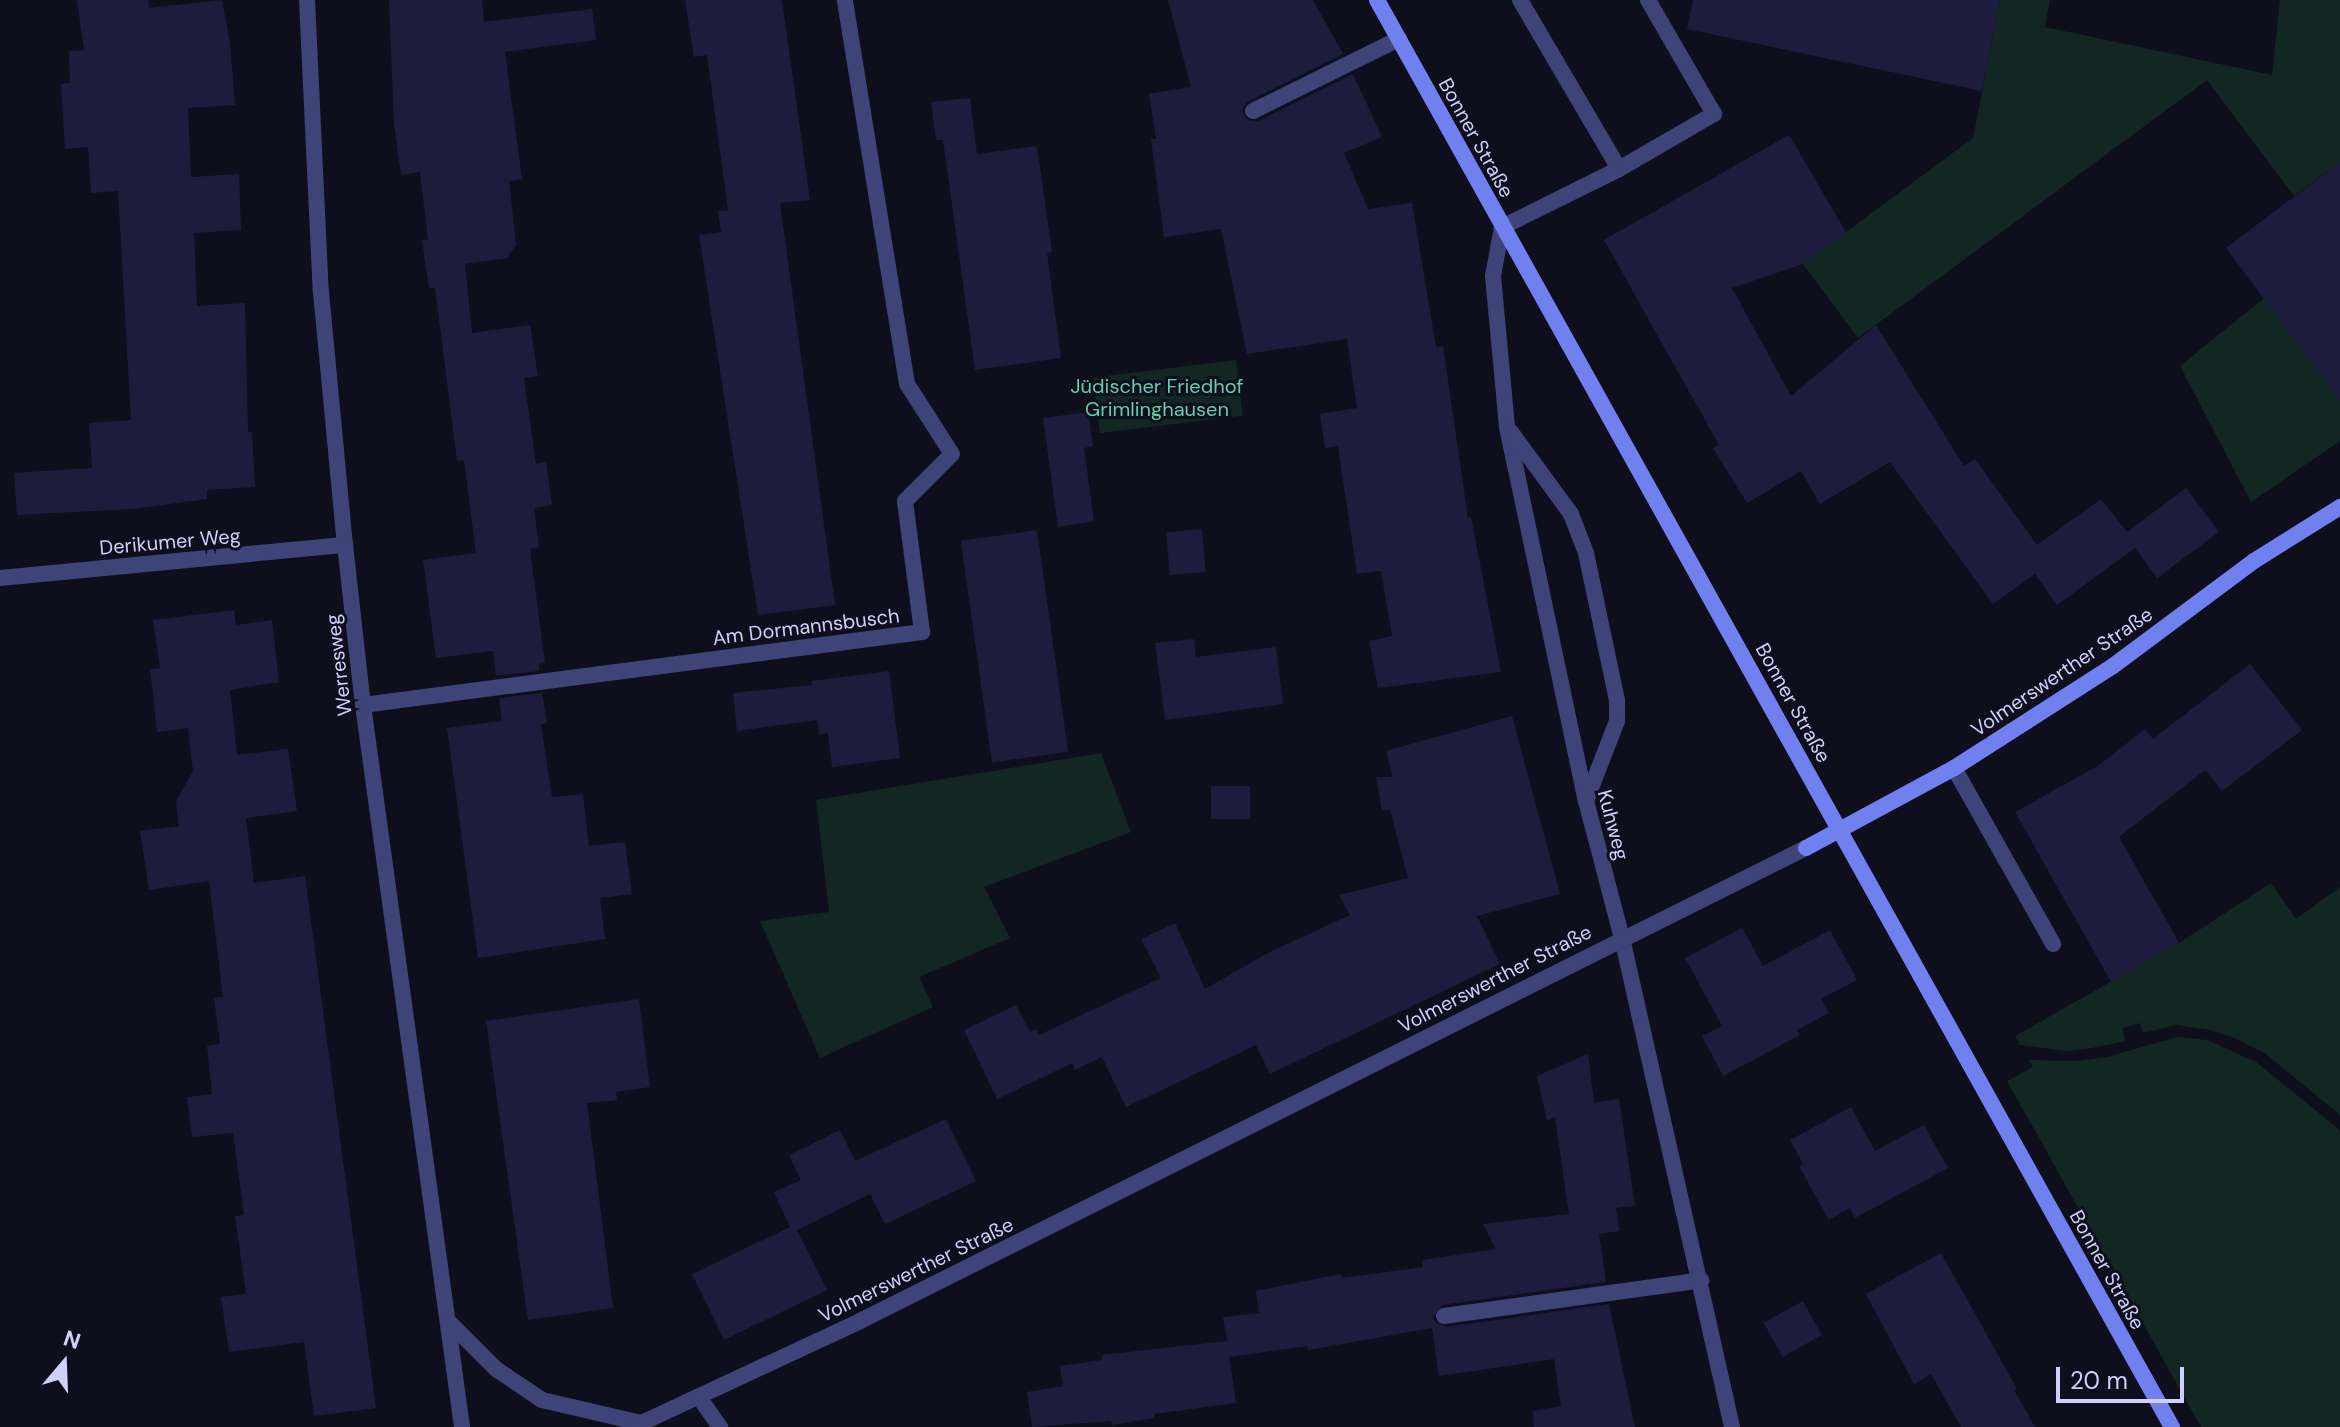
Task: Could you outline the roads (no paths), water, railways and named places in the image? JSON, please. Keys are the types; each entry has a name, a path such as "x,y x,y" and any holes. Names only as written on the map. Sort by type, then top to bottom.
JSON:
{"main road":[{"name":"Bonner Straße","path":"1377,0 2172,1427"},
{"name":"Volmerswerther Straße","path":"1806,848 1954,768 2113,666 2254,561 2340,507"}],"street":[{"name":"Werresweg","path":"307,0 321,292 345,545 363,705 462,1427"},
{"name":"Am Dormannsbusch","path":"363,705 922,632 905,501 952,454 907,384 845,0"},
{"path":"1520,0 1619,169"},
{"path":"1502,227 1619,169 1714,114 1648,0"},
{"path":"1253,111 1399,39"},
{"name":"Kuhweg","path":"1502,227 1493,276 1507,427 1586,801 1622,938 1702,1280 1732,1427"},
{"path":"1507,427 1571,514 1586,553 1614,685 1617,721 1586,801"},
{"name":"Derikumer Weg","path":"0,578 345,545"},
{"path":"1954,768 2053,944"},
{"name":"Volmerswerther Straße","path":"637,1425 860,1321 1806,848"},
{"path":"1444,1316 1702,1280"},
{"path":"449,1322 496,1369 542,1400 637,1425"},
{"path":"699,1397 720,1427"}],"park label":[{"name":"Jüdischer Friedhof Grimlinghausen","path":"1157,398"}]}
